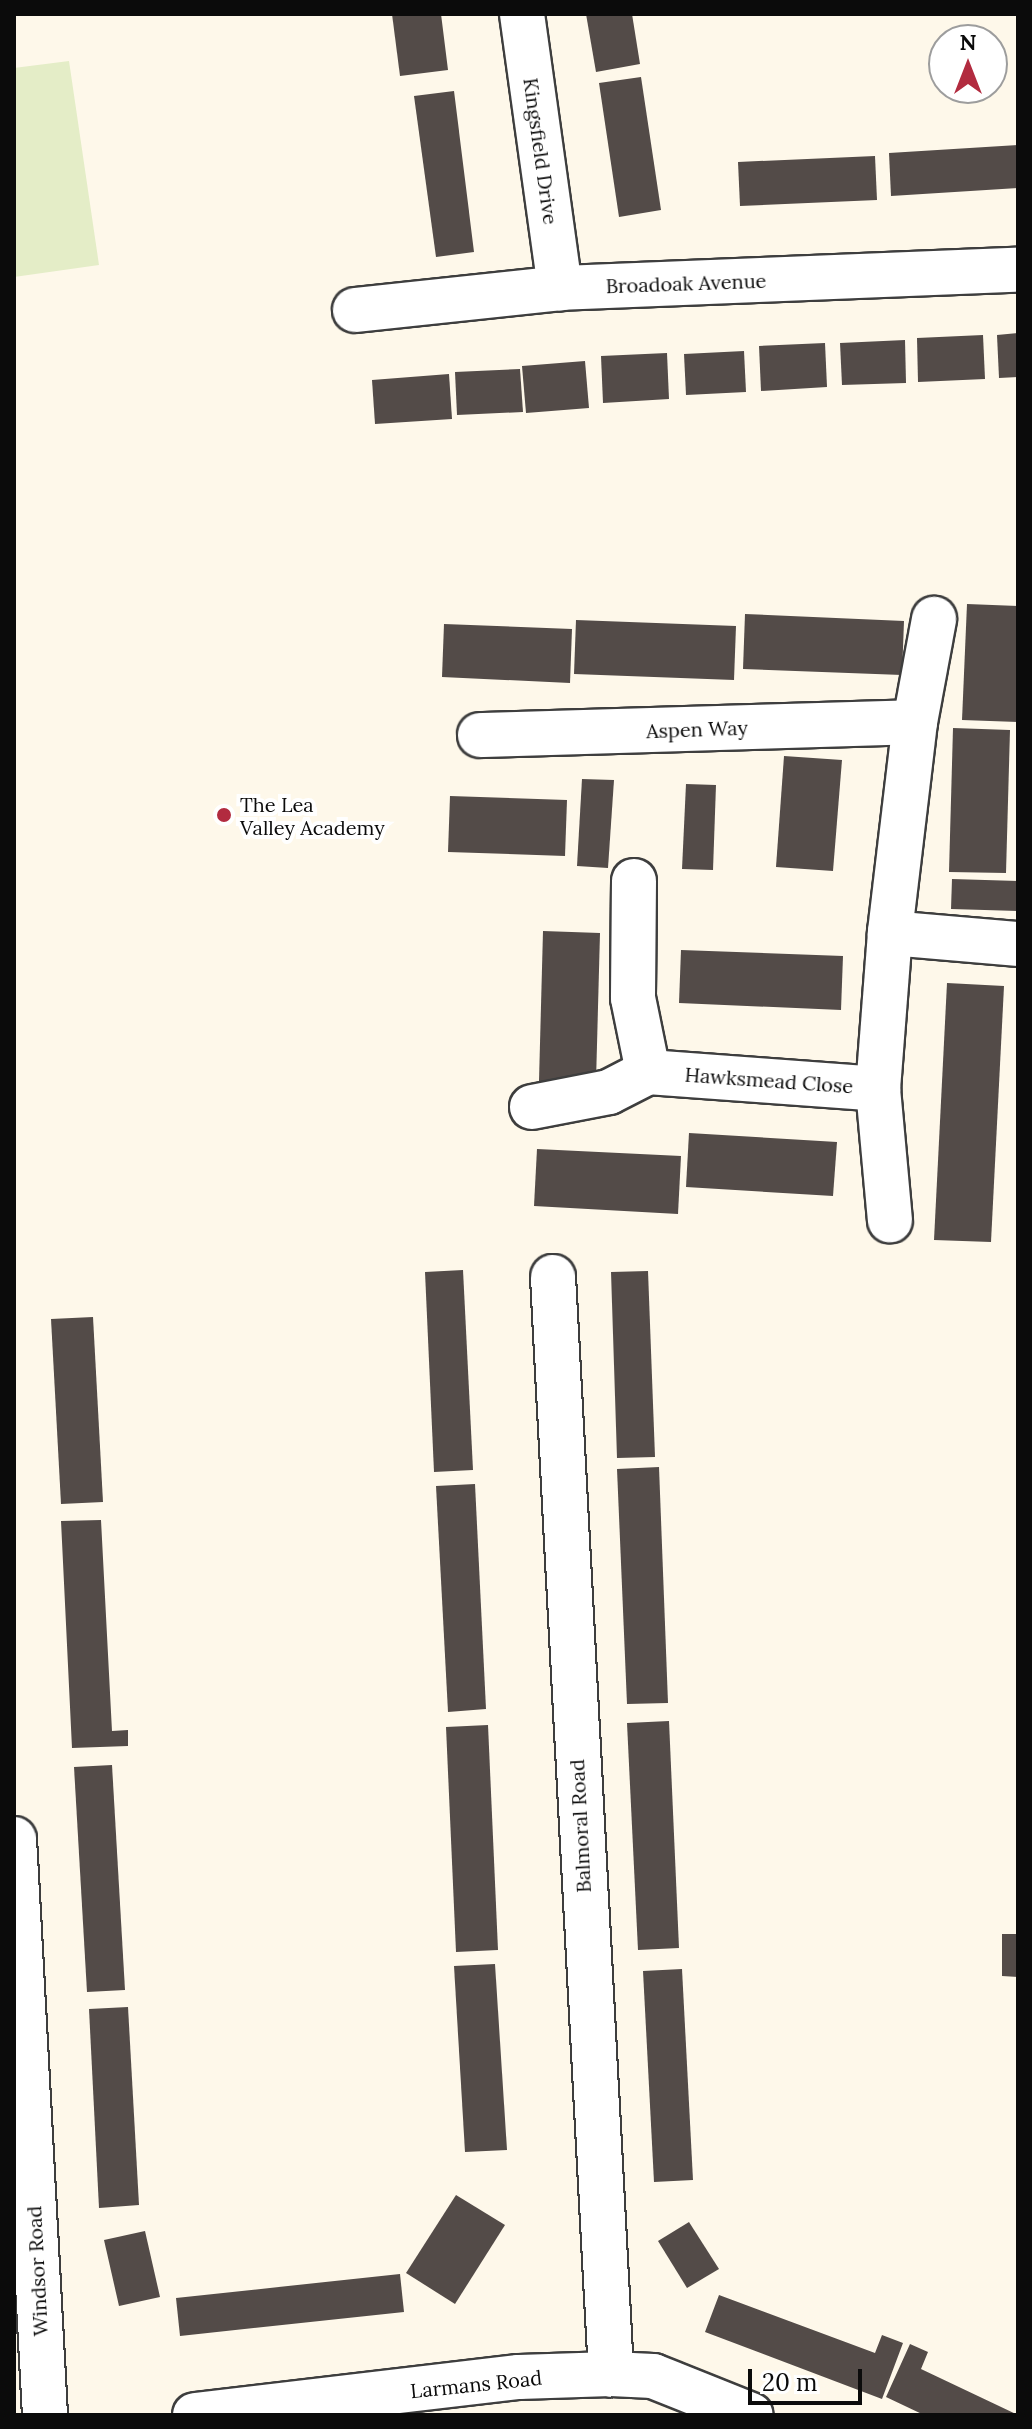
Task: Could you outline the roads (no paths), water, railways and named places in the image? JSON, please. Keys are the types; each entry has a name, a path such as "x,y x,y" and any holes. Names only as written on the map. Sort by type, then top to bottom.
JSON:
{"street":[{"name":"Kingsfield Drive","path":"522,14 560,288"},
{"name":"Broadoak Avenue","path":"355,310 560,288 1018,270"},
{"path":"934,619 915,722 890,933 1018,944"},
{"name":"Aspen Way","path":"480,735 915,722"},
{"path":"532,1107 609,1092 648,1072 633,998 634,881"},
{"name":"Hawksmead Close","path":"648,1072 878,1089 890,933"},
{"path":"878,1089 890,1220"},
{"name":"Balmoral Road","path":"553,1277 611,2374"},
{"name":"Windsor Road","path":"14,1839 45,2415"},
{"name":"Larmans Road","path":"195,2415 519,2377 611,2374 653,2376 751,2415"}],"place":[{"name":"The Lea Valley Academy","path":"224,815"}]}
